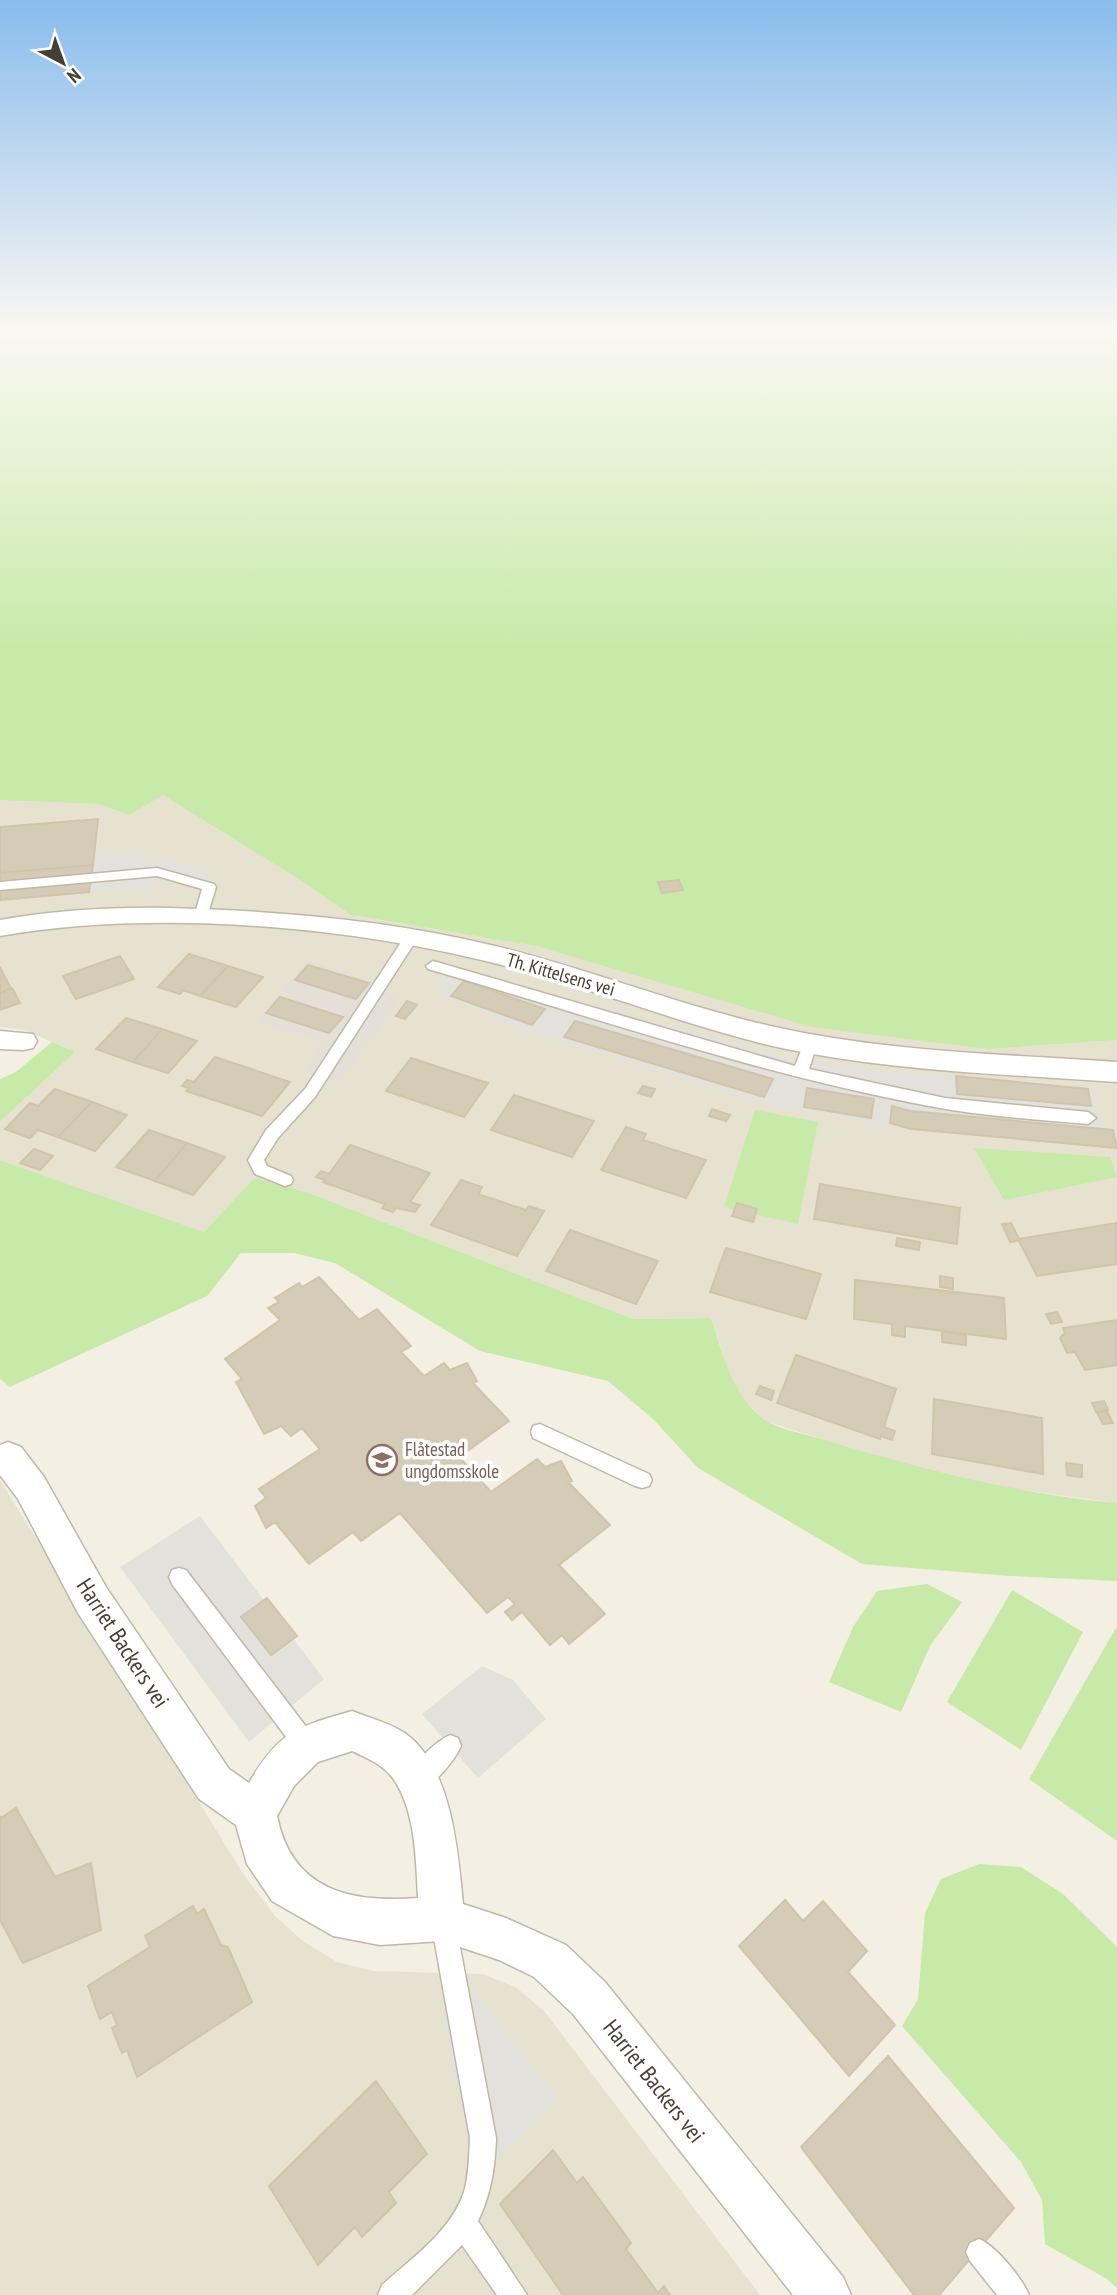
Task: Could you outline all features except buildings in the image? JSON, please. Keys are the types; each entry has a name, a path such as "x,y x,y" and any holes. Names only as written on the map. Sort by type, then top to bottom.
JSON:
{"street":[{"name":"Th. Kittelsens vei","path":"0,928 96,915 201,917 357,928 483,951 749,1030 810,1044 879,1054 1117,1072"},
{"name":"Harriet Backers vei","path":"8,1458 31,1488 92,1600 214,1784 254,1813 262,1849 288,1886 333,1914 380,1923 442,1919 506,1940 550,1961 589,1998 825,2295"},
{"path":"254,1813 279,1771 306,1745 352,1731 394,1749 418,1780 435,1836 442,1919"}],"lane":[{"path":"0,886 157,872 208,887 201,917"},
{"path":"285,1180 261,1170 257,1156 272,1134 310,1093 410,939"},
{"path":"433,965 581,1007 673,1038 802,1072 961,1106 1088,1118"},
{"path":"581,1007 594,983"},
{"path":"802,1072 810,1044"},
{"path":"540,1432 642,1480"},
{"path":"179,1577 306,1745"},
{"path":"418,1780 450,1746"},
{"path":"392,2295 464,2224 480,2187 484,2167 483,2138 442,1919"},
{"path":"464,2224 513,2295"},
{"path":"979,2252 1015,2295"}],"shaded area":[{"path":"0,659 351,915 536,946 988,1049 1117,1040 1117,1503 985,1485 893,1461 767,1422 742,1398 727,1367 711,1318 633,1319 309,1193 254,1178 204,1232 0,1160 0,1122 75,1052 24,1030 0,1027"},
{"path":"128,854 205,868 217,892 156,880 151,889 82,892 87,874 92,873 94,856"},
{"path":"307,960 369,978 400,1000 340,1082 305,1072 322,1041 257,1022"},
{"path":"450,967 795,1059 896,1073 948,1074 1088,1087 1116,1149 878,1125 745,1099 516,1027 435,992"},
{"path":"0,1480 242,1872 275,1916 303,1941 337,1962 374,1971 483,1974 517,1988 545,2012 760,2295 0,2295"},
{"path":"200,1516 324,1679 249,1742 120,1567"},
{"path":"482,1666 513,1680 546,1719 478,1778 422,1714"},
{"path":"472,1987 559,2100 477,2179 443,2017"}],"green space":[{"path":"0,437 1117,437 1117,1040 988,1049 812,1027 536,946 351,915 294,876 163,795 129,815 100,804 0,800"},
{"path":"52,1042 75,1052 0,1122 0,1079 16,1072"},
{"path":"755,1110 818,1122 798,1224 724,1207"},
{"path":"974,1148 1110,1157 1117,1177 1004,1200"},
{"path":"0,1160 204,1232 254,1178 309,1193 633,1319 711,1318 730,1374 744,1399 770,1423 897,1461 970,1479 1117,1503 1117,1581 1010,1576 862,1564 698,1468 653,1419 608,1381 480,1351 335,1263 294,1253 241,1253 207,1296 10,1387 0,1379"},
{"path":"927,1584 962,1602 930,1646 901,1712 829,1682 853,1627 877,1591"},
{"path":"1012,1590 1083,1632 1021,1750 947,1702"},
{"path":"1117,1626 1117,1841 1029,1779"},
{"path":"979,1864 1021,1867 1063,1894 1117,1947 1117,2288 1107,2279 1045,2244 1042,2200 1021,2162 902,2026 918,1999 925,1913 941,1879"}],"place":[{"name":"Flåtestad ungdomsskole","path":"382,1460"}]}
